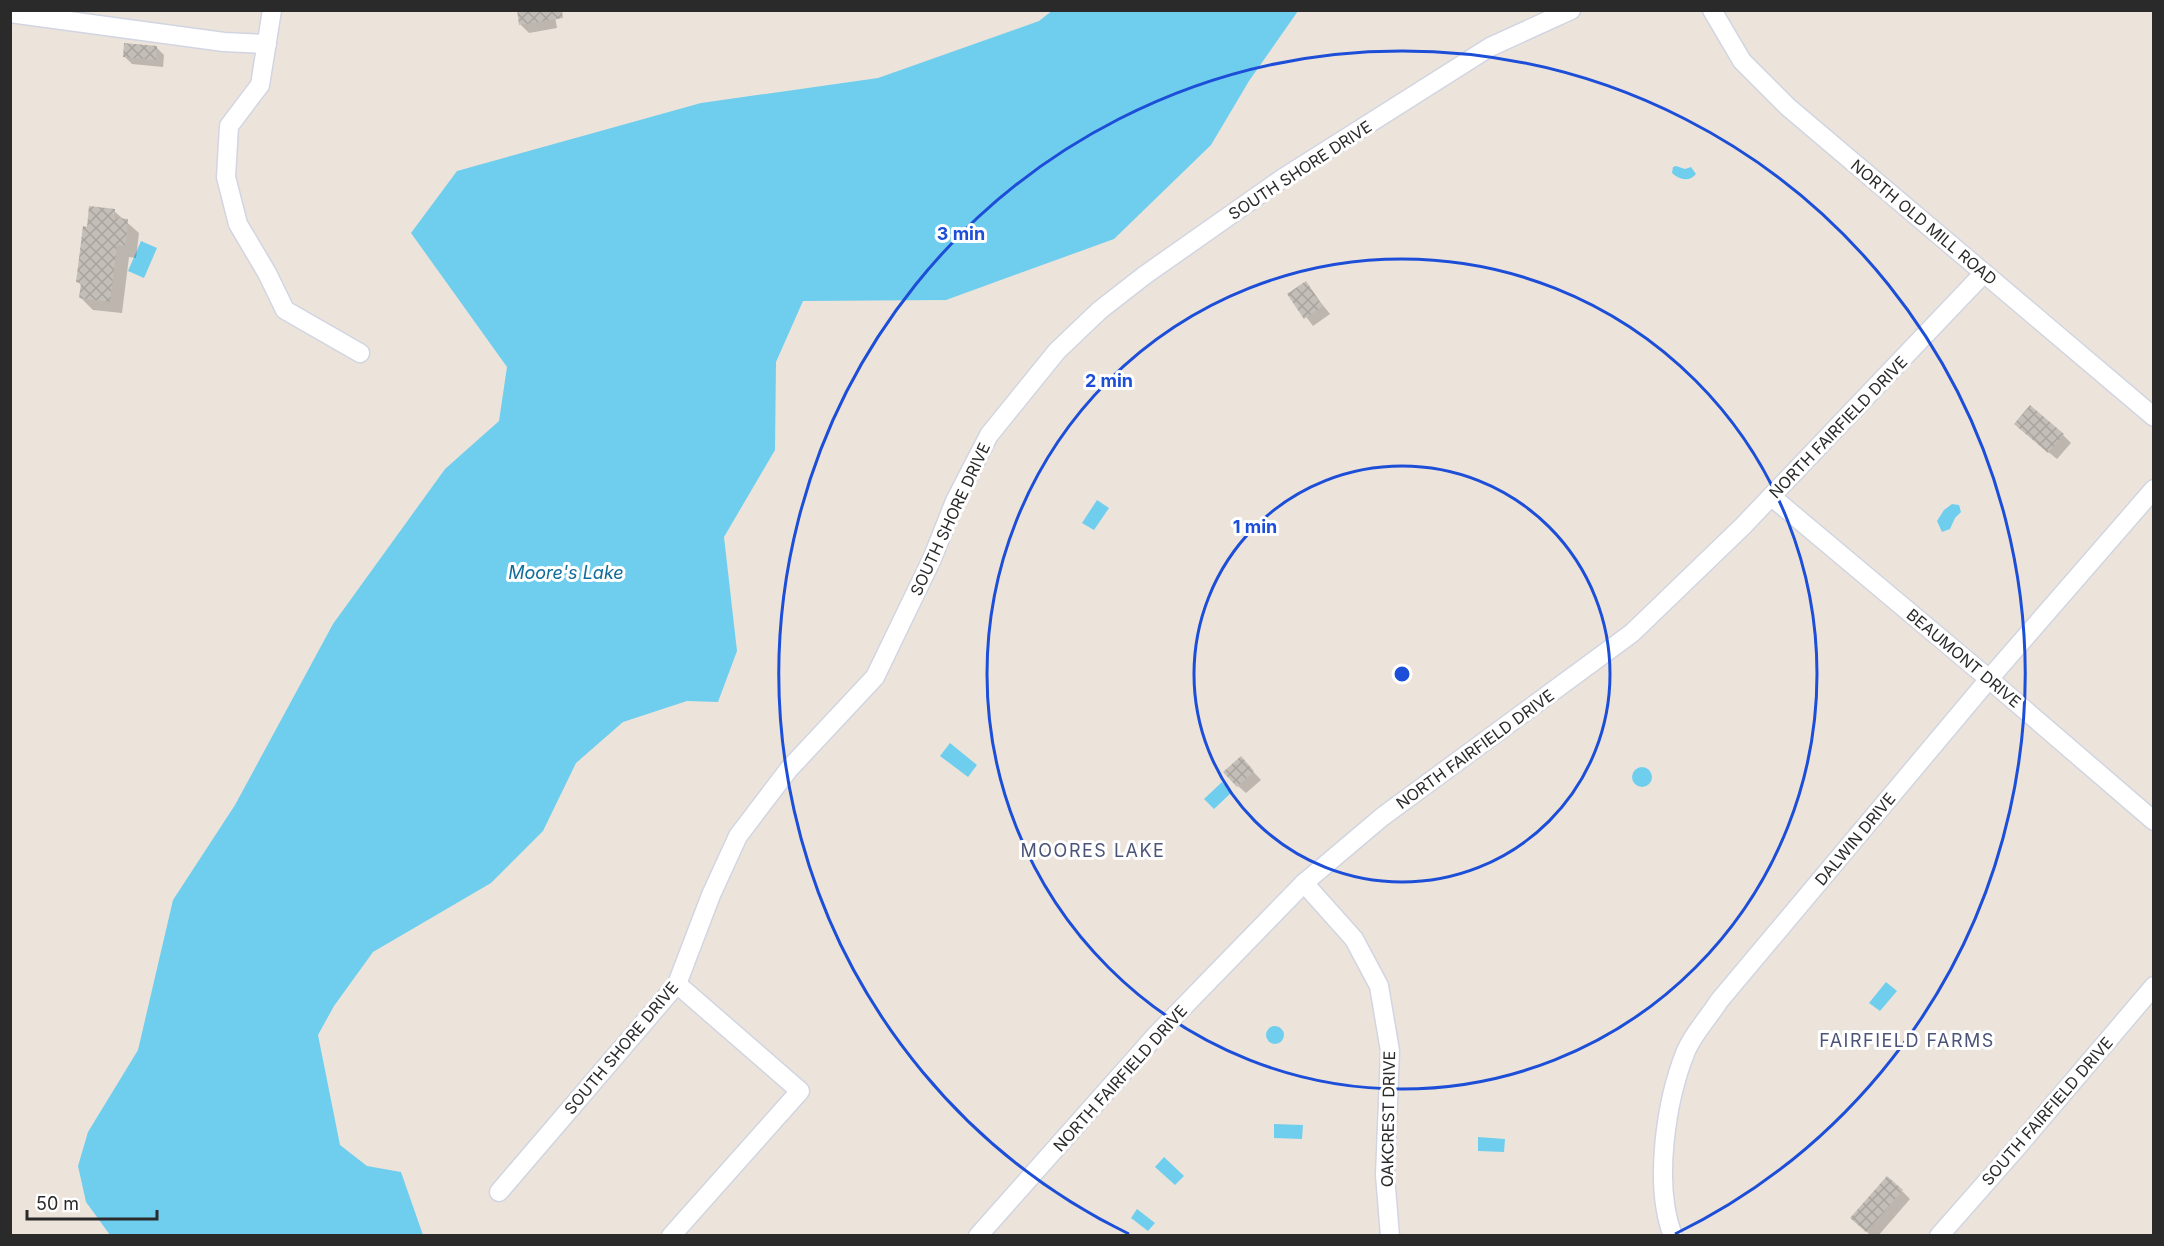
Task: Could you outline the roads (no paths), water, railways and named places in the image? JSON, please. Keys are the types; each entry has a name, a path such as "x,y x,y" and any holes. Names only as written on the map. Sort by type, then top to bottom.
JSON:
{"street":[{"path":"272,10 260,85 230,126 226,177 238,224 267,273 285,310 360,353"},
{"name":"SOUTH SHORE DRIVE","path":"499,1192 677,984 711,895 738,836 789,769 875,677 933,559 955,501 989,435 1058,351 1100,310 1145,275 1283,178 1491,47 1571,10"},
{"name":"NORTH OLD MILL ROAD","path":"1712,10 1742,61 1788,107 2154,417"},
{"path":"10,13 224,42 267,44"},
{"name":"NORTH FAIRFIELD DRIVE","path":"978,1236 1158,1033 1304,883 1382,818 1632,633 1772,497 1984,273"},
{"name":"DALWIN DRIVE","path":"1673,1236 1663,1187 1666,1132 1669,1101 1687,1049 1719,1002 1989,679 2154,489"},
{"name":"BEAUMONT DRIVE","path":"1772,497 2154,821"},
{"name":"OAKCREST DRIVE","path":"1304,883 1354,939 1378,986 1390,1051 1385,1176 1390,1236"},
{"path":"671,1236 800,1091 677,984"},
{"name":"SOUTH FAIRFIELD DRIVE","path":"1939,1236 2154,986"}],"water":[{"name":"Moore's Lake","path":"1053,10 1298,11 1249,81 1211,145 1114,239 946,300 803,301 776,362 775,450 724,537 737,651 718,702 687,701 623,722 576,763 543,831 491,883 373,952 334,1006 318,1035 340,1145 367,1166 401,1172 423,1235 110,1235 86,1202 78,1166 88,1132 138,1050 173,900 235,805 333,624 445,469 499,421 507,367 411,233 457,171 701,103 878,78 1039,21"},
{"path":"1673,167 1685,169 1691,167 1696,174 1688,179 1678,177 1672,173"},
{"path":"141,241 157,248 144,278 128,271"},
{"path":"1097,500 1109,508 1094,530 1082,523"},
{"path":"1952,504 1959,505 1961,512 1950,529 1942,532 1937,521 1944,510"},
{"path":"950,743 977,765 968,777 940,756"},
{"path":"1642,767 1649,770 1652,777 1649,784 1642,787 1635,784 1632,777 1635,770"},
{"path":"1222,782 1232,792 1214,809 1204,799"},
{"path":"1886,982 1897,991 1880,1011 1869,1003"},
{"path":"1271,1026 1279,1026 1284,1031 1282,1042 1271,1044 1266,1039 1266,1031"},
{"path":"1274,1124 1303,1125 1302,1139 1274,1138"},
{"path":"1478,1137 1505,1139 1504,1152 1478,1151"},
{"path":"1164,1157 1184,1176 1175,1185 1155,1167"},
{"path":"1137,1209 1155,1223 1148,1231 1131,1218"}],"district":[{"name":"MOORES LAKE","path":"1093,851"},
{"name":"FAIRFIELD FARMS","path":"1907,1041"}]}
